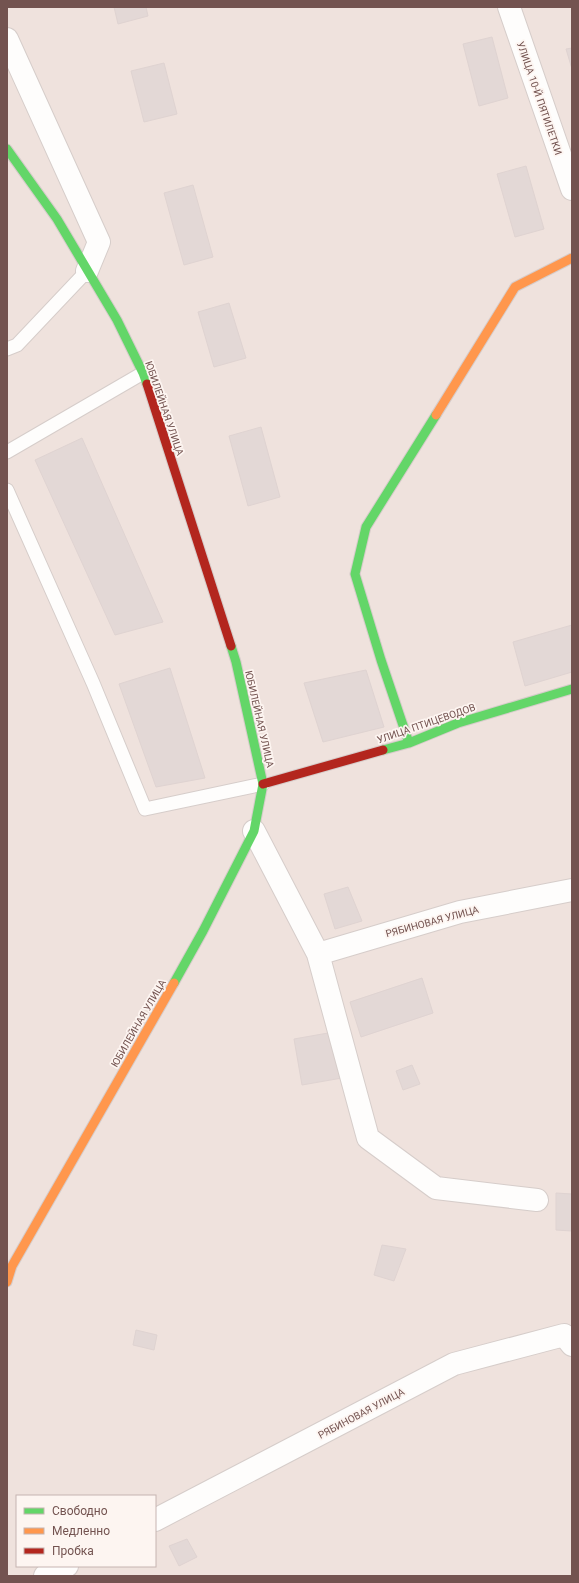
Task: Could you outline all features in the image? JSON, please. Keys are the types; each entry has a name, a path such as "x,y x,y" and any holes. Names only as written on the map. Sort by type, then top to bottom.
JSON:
{"street":[{"name":"УЛИЦА 10-Й ПЯТИЛЕТКИ","path":"509,7 572,189"},
{"path":"7,39 99,242 87,271"},
{"name":"ЮБИЛЕЙНАЯ УЛИЦА","path":"7,149 57,219 117,320 143,373 236,662 263,784 254,831 203,931 12,1266 7,1282"},
{"path":"409,743 381,660 355,574 366,527 515,288 572,258"},
{"name":"УЛИЦА ПТИЦЕВОДОВ","path":"263,784 409,743 458,723 572,689"},
{"path":"254,831 318,954 368,1138 436,1188 536,1200"},
{"name":"РЯБИНОВАЯ УЛИЦА","path":"318,954 460,912 572,890"},
{"name":"РЯБИНОВАЯ УЛИЦА","path":"156,1519 454,1364 564,1335 572,1345"},
{"path":"45,1576 65,1567"}],"lane":[{"path":"7,349 17,345 87,271"},
{"path":"7,452 143,373"},
{"path":"7,490 90,676 145,808 263,784"}],"shaded area":[{"path":"7,7 572,7 572,1576 7,1576"}],"building":[{"path":"114,7 146,7 148,16 118,24"},
{"path":"492,37 508,98 479,106 463,44"},
{"path":"572,48 572,69 566,49"},
{"path":"164,63 177,114 144,122 131,71"},
{"path":"526,166 544,229 515,237 497,174"},
{"path":"193,185 213,257 184,265 164,193"},
{"path":"229,303 246,358 214,367 198,312"},
{"path":"261,427 280,497 248,506 229,436"},
{"path":"82,438 163,622 115,635 35,460"},
{"path":"572,625 572,672 525,686 513,642"},
{"path":"170,668 205,778 156,787 119,684"},
{"path":"366,670 384,727 323,742 304,683"},
{"path":"348,887 362,921 335,929 324,894"},
{"path":"422,978 433,1013 361,1037 350,1002"},
{"path":"328,1033 342,1078 302,1085 294,1039"},
{"path":"412,1065 420,1084 403,1090 396,1071"},
{"path":"556,1193 572,1194 572,1231 556,1230"},
{"path":"382,1245 406,1249 394,1281 374,1275"},
{"path":"136,1330 157,1335 154,1350 133,1345"},
{"path":"187,1539 197,1557 179,1566 169,1546"}],"traffic: fast":[{"path":"7,149 57,219 117,320 147,384"},
{"path":"409,743 381,660 355,574 366,527 436,415"},
{"path":"174,983 203,931 254,831 263,784 236,662 231,646"},
{"path":"383,750 409,743 458,723 572,689"}],"traffic: slow":[{"path":"436,415 515,287 572,258"},
{"path":"7,1282 12,1266 174,983"}],"traffic: jam":[{"path":"147,384 231,646"},
{"path":"263,784 383,750"}]}
